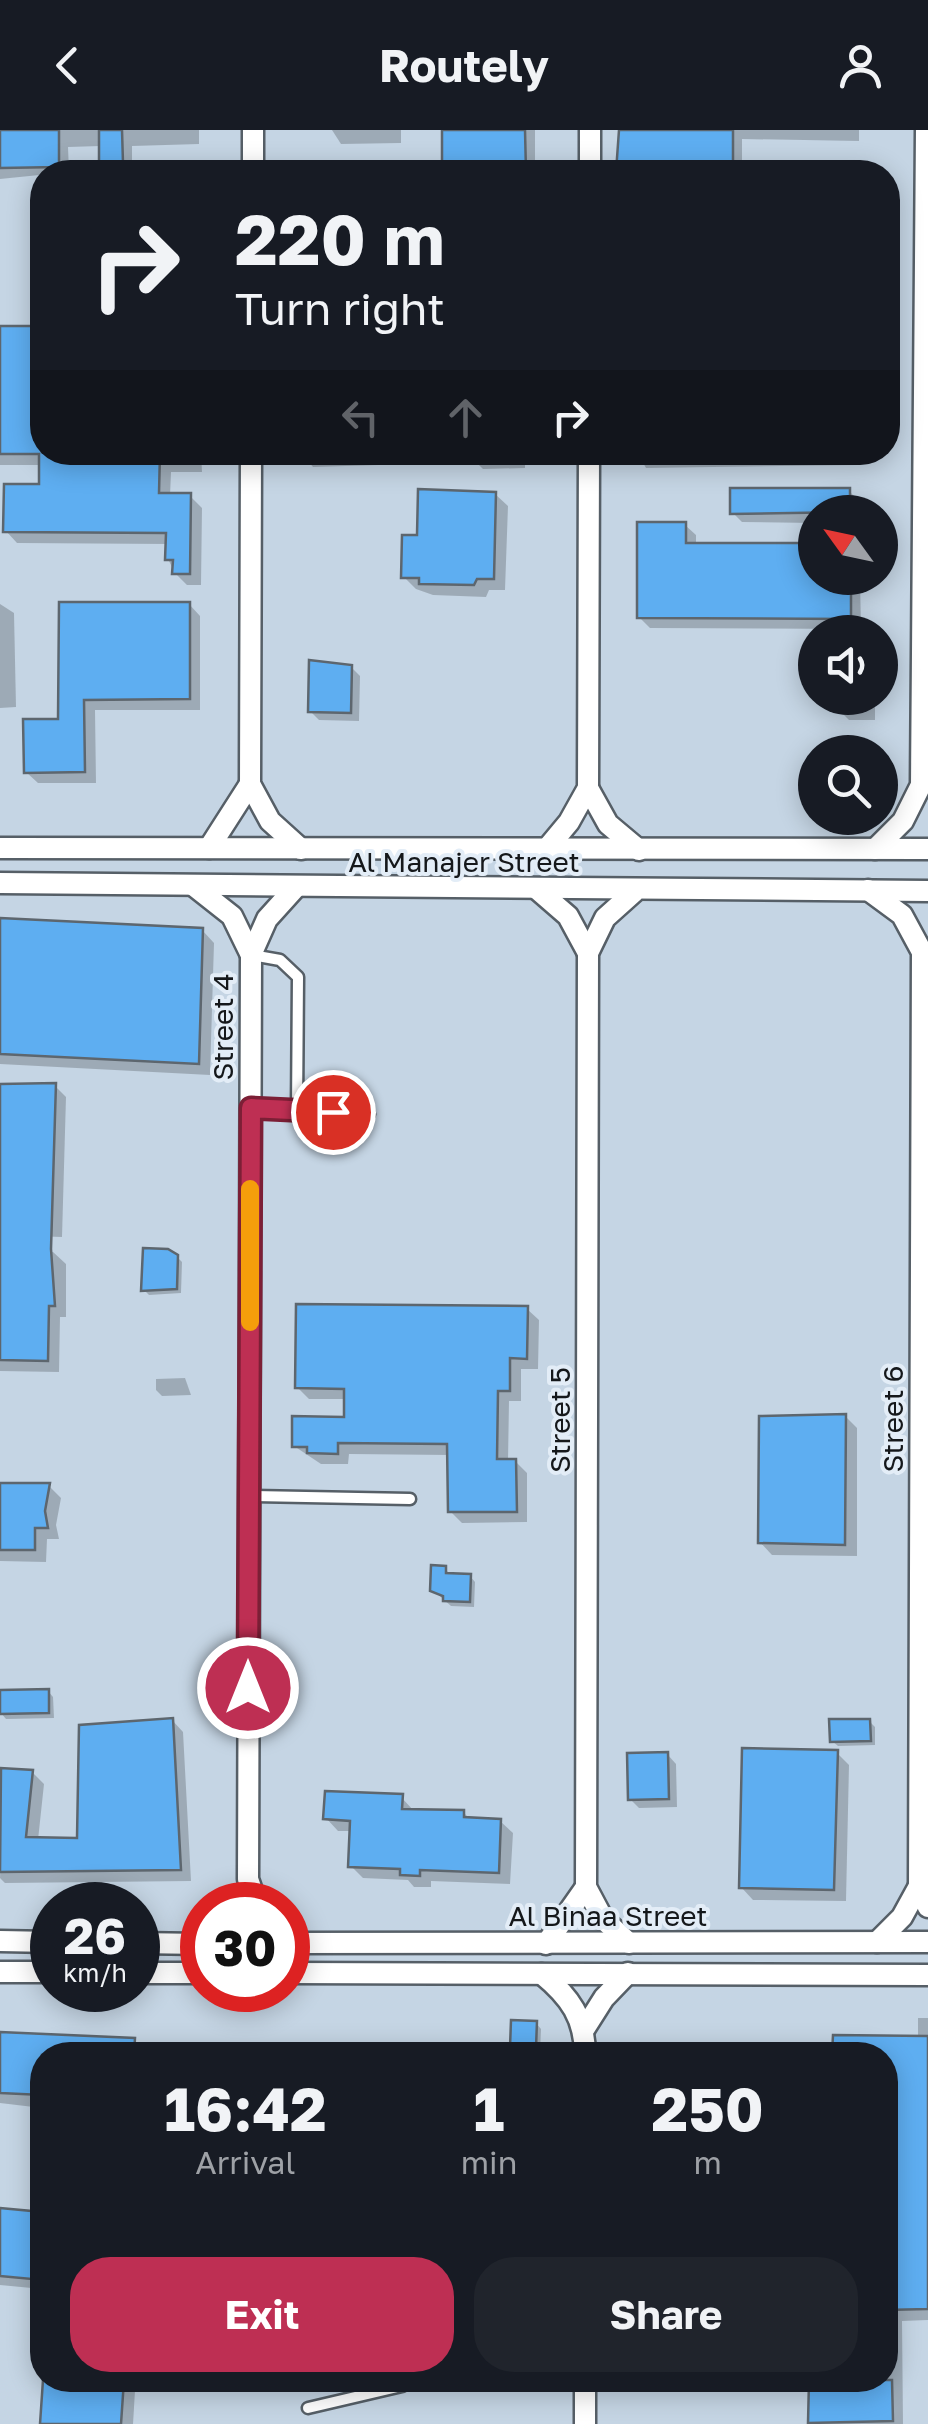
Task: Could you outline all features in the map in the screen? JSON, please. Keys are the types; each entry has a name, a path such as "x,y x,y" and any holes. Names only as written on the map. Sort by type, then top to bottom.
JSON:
{"street":[{"path":"253,130 253,160"},
{"path":"590,130 590,160"},
{"path":"875,849 925,793 926,130"},
{"path":"252,465 250,784 270,821 300,849"},
{"path":"544,852 570,822 588,788 589,465"},
{"path":"208,848 250,784"},
{"path":"588,788 608,824 639,850"},
{"name":"Al Manajer Street","path":"0,848 544,852 928,849"},
{"name":"Al Manajer Street","path":"0,883 634,892 928,890"},
{"name":"Street 4","path":"194,886 232,916 251,955"},
{"name":"Street 4","path":"249,1882 251,955 267,919 296,888"},
{"path":"537,889 568,916 588,954"},
{"name":"Street 6","path":"868,890 902,915 925,946 918,1886 928,1907"},
{"name":"Street 5","path":"586,1888 588,954 605,918 634,892"},
{"path":"877,1942 902,1917 918,1886"},
{"path":"546,1944 586,1888 603,1919 630,1942"},
{"path":"0,1941 30,1942"},
{"name":"Al Binaa Street","path":"310,1942 928,1942"},
{"path":"0,1972 30,1972"},
{"name":"Al Binaa Street","path":"310,1973 928,1974"},
{"path":"542,1974 568,1998 585,2028 585,2042"},
{"path":"585,2028 604,1998 628,1974"},
{"path":"585,2392 585,2424"}],"lane":[{"path":"251,955 280,960 298,977 297,1111"},
{"path":"251,1108 369,1114"},
{"path":"249,1496 410,1499"},
{"path":"308,2408 376,2392"}],"shaded area":[{"path":"0,130 928,130 928,2424 0,2424"}],"building":[{"path":"0,130 59,130 59,160 30,160 30,167 0,168"},
{"path":"99,130 122,130 123,160 99,160"},
{"path":"442,130 525,130 526,160 442,160"},
{"path":"619,130 733,130 733,160 617,160"},
{"path":"0,326 30,326 30,454 0,454"},
{"path":"39,465 160,465 159,493 191,493 190,574 172,574 173,560 165,560 166,533 3,532 4,484 39,484"},
{"path":"730,488 850,488 850,495 798,495 798,513 730,514"},
{"path":"418,489 496,492 494,579 477,579 474,585 419,584 419,578 401,578 402,535 417,535"},
{"path":"637,522 686,522 686,543 798,543 798,595 851,595 851,615 798,615 798,619 637,618"},
{"path":"59,602 190,602 190,699 84,700 85,772 24,773 23,719 58,719"},
{"path":"309,660 352,665 351,713 308,712"},
{"path":"0,918 203,928 199,1064 0,1054"},
{"path":"56,1083 51,1249 55,1306 49,1306 48,1361 0,1360 0,1084"},
{"path":"143,1248 168,1249 178,1255 177,1289 141,1291"},
{"path":"296,1304 528,1306 527,1359 510,1358 510,1391 498,1391 497,1459 516,1459 517,1512 448,1512 447,1444 338,1443 338,1454 307,1453 307,1447 292,1447 292,1416 344,1417 344,1389 295,1388"},
{"path":"846,1414 845,1545 758,1543 759,1416"},
{"path":"0,1483 50,1483 45,1511 48,1528 35,1528 35,1550 0,1550"},
{"path":"431,1565 446,1566 446,1573 471,1574 470,1602 443,1601 443,1596 430,1591"},
{"path":"49,1689 49,1713 0,1714 0,1690"},
{"path":"173,1718 181,1870 0,1872 1,1768 33,1770 26,1837 77,1838 79,1725"},
{"path":"829,1719 870,1719 871,1741 830,1742"},
{"path":"742,1748 838,1750 834,1890 739,1888"},
{"path":"668,1752 669,1799 628,1800 627,1753"},
{"path":"325,1791 403,1794 402,1809 464,1810 464,1817 501,1819 499,1873 420,1870 420,1876 400,1875 400,1869 348,1867 350,1821 323,1819"},
{"path":"511,2020 537,2021 536,2042 510,2042"},
{"path":"0,2032 135,2038 135,2042 30,2042 30,2094 0,2093"},
{"path":"833,2035 928,2036 928,2309 898,2310 898,2042 833,2042"},
{"path":"0,2208 30,2211 30,2279 0,2276"},
{"path":"42,2392 123,2392 121,2424 40,2424"},
{"path":"809,2392 892,2392 893,2421 808,2423"}],"slow traffic":[{"path":"250,1189 250,1322"}],"route":[{"path":"248,1688 251,1108 333,1112"}]}
